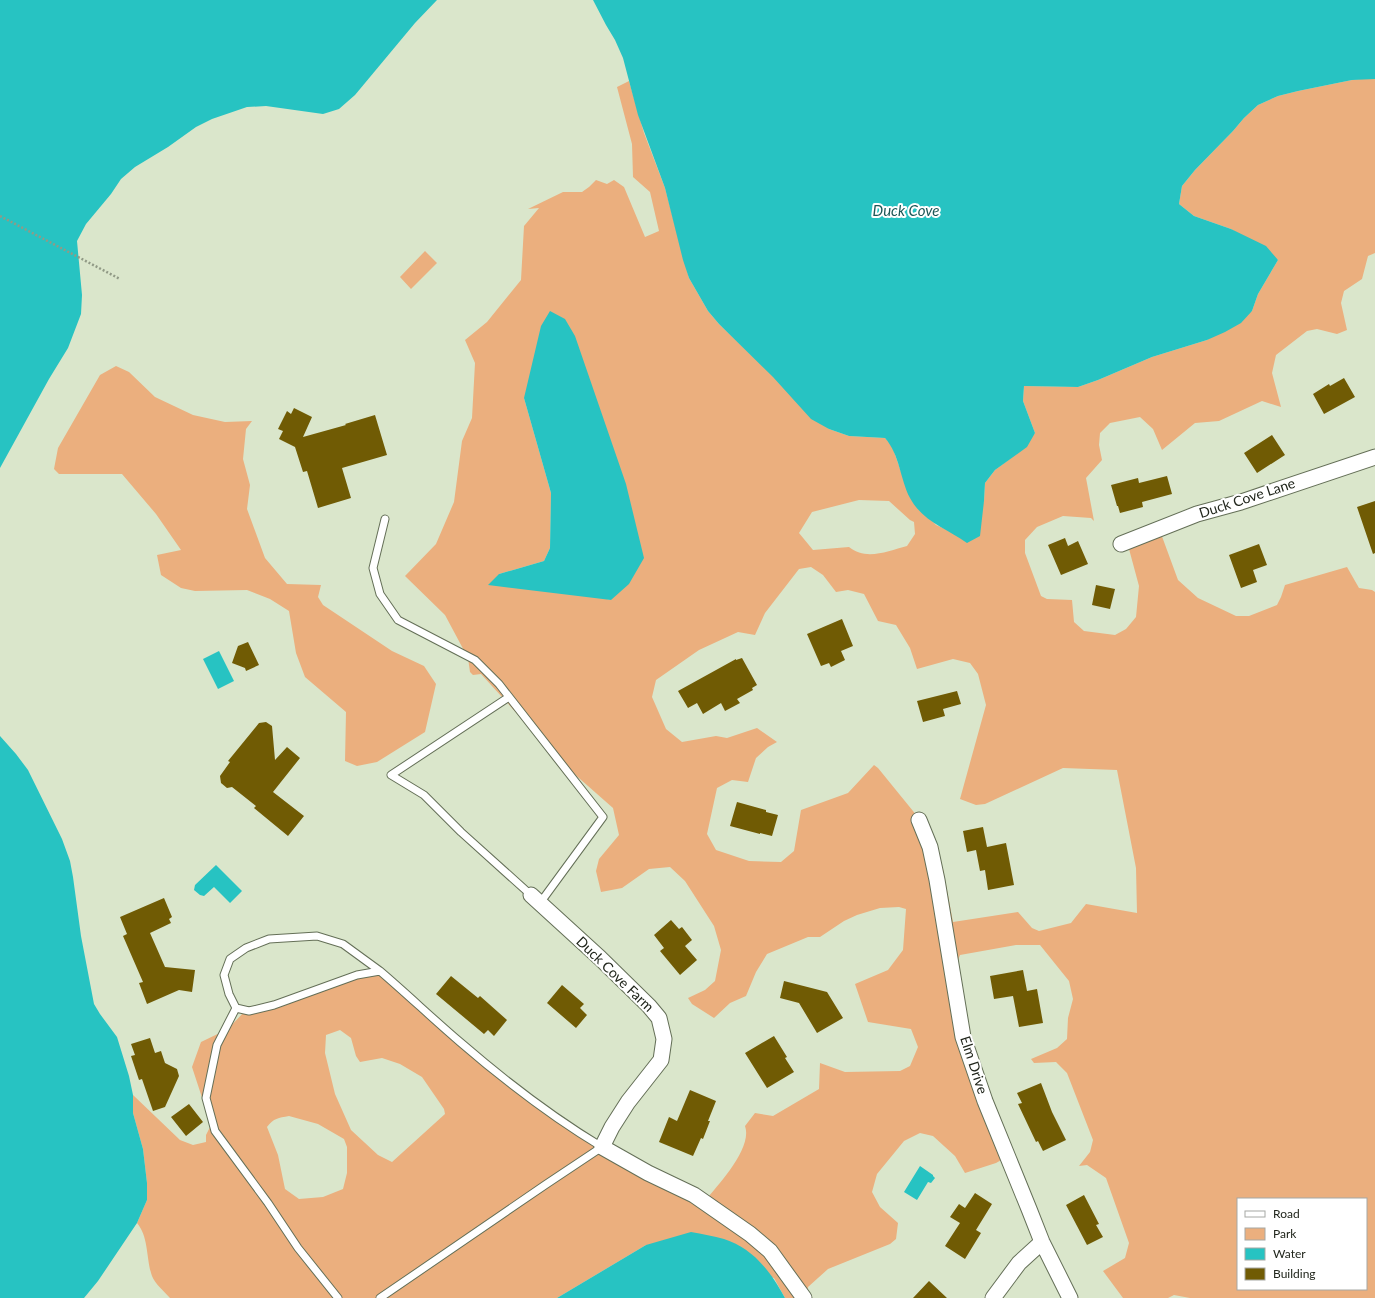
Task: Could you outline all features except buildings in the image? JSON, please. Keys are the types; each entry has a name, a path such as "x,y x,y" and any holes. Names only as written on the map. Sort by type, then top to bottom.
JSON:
{"street":[{"name":"Duck Cove Lane","path":"1121,544 1197,514 1241,502 1375,457"},
{"name":"Elm Drive","path":"920,820 930,847 936,873 963,1037 985,1101 1042,1242 1070,1298"},
{"name":"Duck Cove Farm","path":"536,899 600,958 649,1006 659,1018 664,1039 661,1060 628,1102 612,1127 602,1147"},
{"path":"602,1147 648,1173 694,1195 750,1234 770,1251 804,1298"},
{"path":"992,1298 1019,1263 1042,1242"}],"lane":[{"path":"384,519 373,568 380,594 398,620 475,660 499,684 603,817 536,899 461,832 424,795 391,776 509,697"},
{"path":"236,1008 229,994 224,975 230,959 246,948 269,939 316,936 343,944 380,971 460,1042 530,1098 602,1147 380,1298"},
{"path":"236,1008 249,1011 274,1005 357,974 380,971"},
{"path":"236,1008 217,1045 206,1098 215,1132 268,1203 298,1248 338,1298"}],"path":[{"path":"0,216 120,279"}],"green space":[{"path":"1370,78 1375,79 1375,253 1368,256 1362,279 1344,291 1341,303 1347,330 1337,334 1317,329 1307,331 1276,355 1272,373 1281,407 1262,401 1219,421 1195,423 1162,450 1153,429 1140,417 1110,423 1100,433 1099,445 1102,460 1086,478 1094,521 1091,518 1063,516 1037,527 1025,540 1025,553 1041,596 1047,599 1072,600 1074,622 1084,631 1115,635 1126,629 1136,617 1139,586 1129,549 1160,531 1178,580 1198,598 1236,616 1249,616 1277,605 1285,585 1347,567 1359,588 1372,590 1375,592 1375,1298 1190,1298 1174,1295 1168,1298 1123,1298 1103,1271 1125,1258 1129,1243 1106,1178 1087,1165 1079,1166 1090,1152 1093,1140 1067,1073 1056,1062 1034,1063 1031,1059 1057,1048 1067,1039 1068,1018 1073,999 1069,981 1040,945 1016,945 960,955 958,960 969,1033 1010,1155 996,1163 965,1173 955,1156 933,1136 920,1133 904,1141 877,1174 872,1192 880,1207 898,1223 896,1239 890,1244 828,1269 808,1287 806,1298 785,1298 774,1278 646,1245 557,1298 170,1298 153,1279 144,1235 137,1223 147,1200 147,1183 143,1149 133,1113 133,1095 180,1140 193,1145 206,1142 206,1135 211,1125 192,1067 201,1042 228,1029 244,1012 375,970 451,1037 587,1139 591,1144 705,1201 733,1166 744,1145 746,1135 745,1126 755,1113 773,1116 819,1089 820,1063 845,1072 900,1071 910,1066 918,1047 911,1029 868,1022 855,984 888,970 903,950 906,909 899,907 880,908 857,915 844,921 820,937 808,937 767,954 756,972 746,996 730,1003 714,1018 692,1004 688,998 705,990 715,981 721,950 714,926 685,881 670,867 649,869 622,888 601,892 596,871 599,859 619,835 613,808 563,764 481,674 473,675 470,672 468,658 445,615 405,576 436,544 454,502 462,441 472,418 475,363 465,340 487,322 521,280 524,226 539,208 528,209 563,192 582,192 596,180 607,184 614,180 624,187 645,237 659,231 650,192 633,177 632,144 617,87 629,81 644,133 665,188 689,278 708,311 719,324 829,429 849,436 885,438 892,446 910,497 936,525 952,532 967,542 984,501 985,483 995,470 1011,458 1035,433 1023,401 1024,386 1078,387 1152,357 1207,340 1252,311 1258,294 1278,260 1231,229 1194,216 1179,204 1182,186 1195,170 1258,105 1278,96 1352,80","holes":["524,398 625,483 611,600 499,574 544,561 550,548 551,493","859,500 889,501 914,522 915,534 907,546 877,554 863,553 849,547 813,550 799,533 812,512","811,567 823,575 836,592 848,590 864,594 878,621 896,625 910,648 917,669 953,659 970,663 978,674 986,705 960,799 976,805 985,804 1063,768 1117,770 1136,868 1137,913 1086,904 1071,923 1039,931 1032,928 1018,912 953,922 943,869 926,827 874,765 848,793 801,810 794,851 781,862 749,861 716,850 707,834 717,788 732,780 748,782 756,758 768,747 777,742 757,728 727,738 716,736 682,742 666,729 652,697 656,680 699,650 738,632 755,635 765,613 799,569","340,1030 351,1038 356,1056 360,1062 382,1058 400,1064 422,1077 444,1109 445,1114 392,1162 378,1155 351,1130 335,1094 325,1053 326,1035","289,1116 318,1124 344,1139 347,1147 347,1173 343,1189 323,1197 299,1199 285,1189 278,1155 267,1127 274,1120"]},
{"path":"425,251 437,263 411,289 400,277"},
{"path":"116,366 129,372 155,397 193,415 225,422 252,421 246,429 243,459 250,485 247,509 265,558 287,584 321,585 318,597 323,605 392,651 424,666 436,684 425,732 377,762 357,766 345,761 346,712 305,677 296,653 289,611 270,599 247,590 195,591 181,588 161,575 157,555 181,550 156,514 122,474 59,474 54,469 58,448 100,375"}],"water":[{"path":"0,0 437,0 415,23 355,95 339,109 323,114 266,106 247,107 212,119 196,127 168,147 135,167 121,179 111,194 86,224 77,241 82,295 81,314 68,348 49,379 0,468"},
{"name":"Duck Cove","path":"593,0 1375,0 1375,79 1352,80 1298,91 1278,96 1258,105 1195,170 1182,186 1179,204 1194,216 1231,229 1266,246 1278,260 1258,294 1252,311 1241,323 1207,340 1152,357 1078,387 1024,386 1023,401 1035,433 1027,447 995,470 985,483 980,536 967,543 928,519 915,506 907,491 894,452 885,438 849,436 829,429 811,419 773,377 719,324 708,311 689,278 665,188 638,115 623,58"},
{"path":"550,311 565,319 575,336 626,484 644,558 629,584 611,600 488,585 499,574 544,561 550,548 551,493 524,398 541,326"},
{"path":"219,651 234,681 218,689 203,659"},
{"path":"0,736 28,770 62,839 70,861 81,936 94,1004 117,1037 129,1076 133,1095 133,1113 143,1149 147,1183 147,1200 137,1223 98,1281 84,1298 0,1298"},
{"path":"216,865 242,891 230,903 214,887 204,896 200,895 194,890 195,885"},
{"path":"920,1166 935,1178 931,1183 928,1182 917,1200 904,1192"},
{"path":"691,1232 724,1239 744,1248 767,1270 785,1298 557,1298 646,1245"}]}
